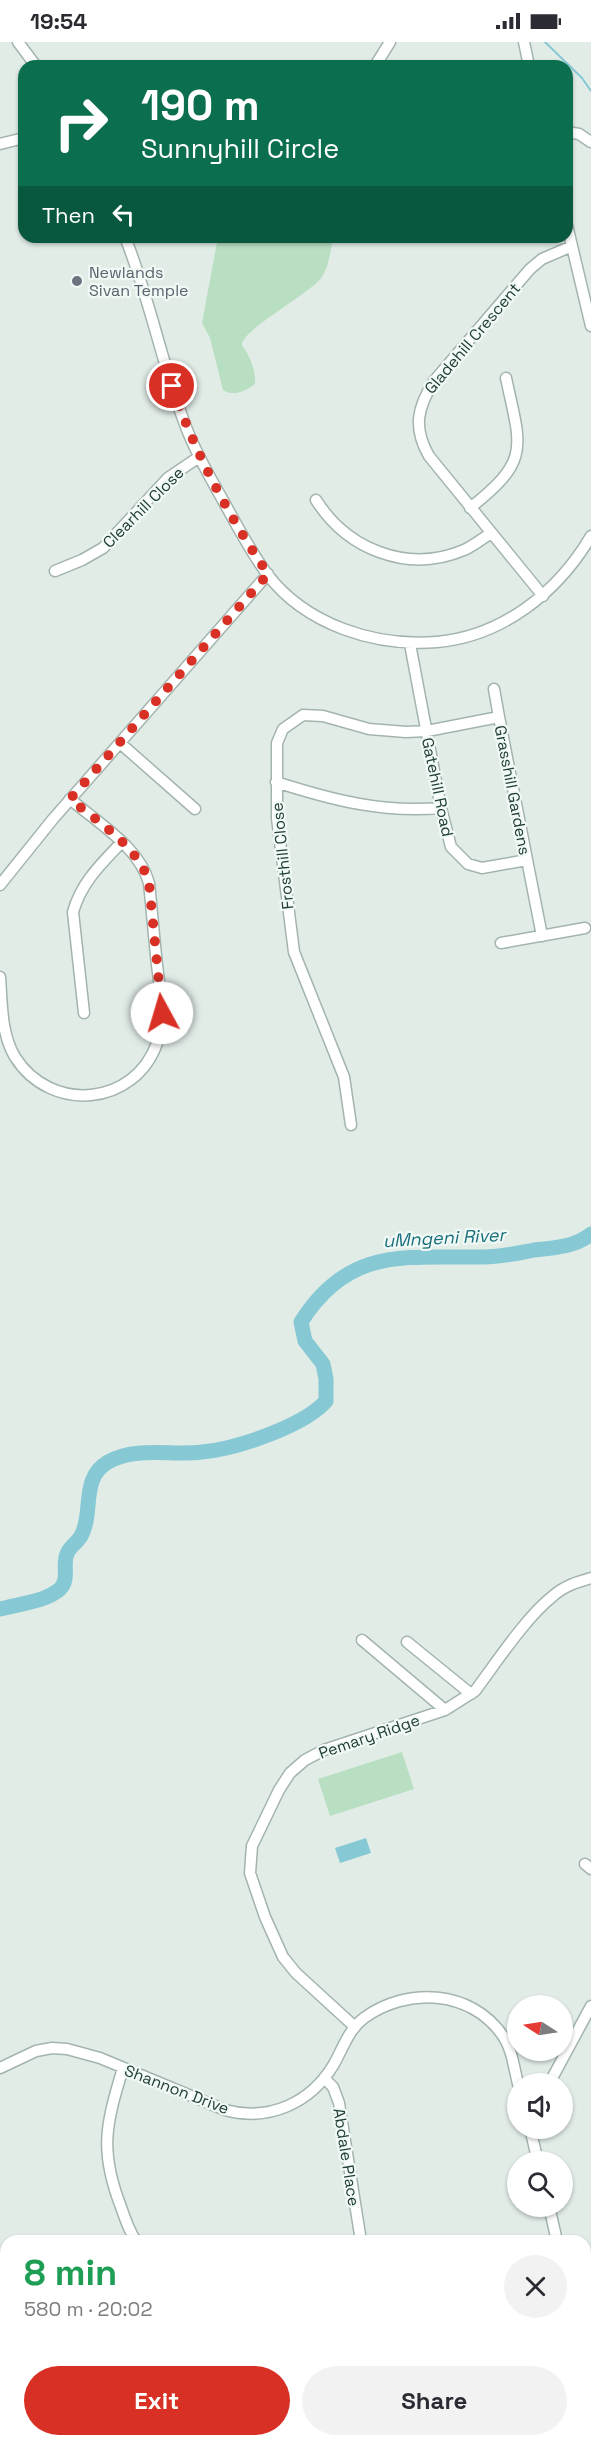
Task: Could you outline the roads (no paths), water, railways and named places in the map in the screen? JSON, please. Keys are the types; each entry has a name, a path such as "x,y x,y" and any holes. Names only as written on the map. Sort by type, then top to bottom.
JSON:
{"street":[{"path":"18,42 32,60"},
{"path":"379,60 390,42"},
{"path":"524,42 528,60"},
{"path":"573,133 591,142"},
{"path":"0,144 18,140"},
{"path":"128,243 140,273 186,428 199,457 246,542 268,574 299,603 327,622 371,639 410,644 452,640 480,634 513,617 543,596 567,573 591,536"},
{"path":"571,243 591,326"},
{"name":"Gladehill Crescent","path":"543,596 429,456 421,442 418,422 422,400 434,381 530,269 542,259 572,246"},
{"path":"470,508 504,478 513,464 518,448 518,435 506,378"},
{"name":"Clearhill Close","path":"55,571 103,548 168,478 199,457"},
{"path":"316,500 343,532 366,547 408,560 439,558 465,550 491,533"},
{"path":"0,885 4,876 70,799 268,574"},
{"name":"Gatehill Road","path":"410,644 441,808 451,847 468,864 482,868 527,860"},
{"path":"494,689 499,717"},
{"name":"Frosthill Close","path":"351,1125 344,1077 294,952 282,871 276,782 277,743 283,729 303,715 323,716 369,729 427,731"},
{"name":"Grasshill Gardens","path":"427,731 499,717 542,936"},
{"path":"120,743 195,809"},
{"path":"276,782 357,805 394,810 441,808"},
{"path":"0,977 5,1033 15,1057 32,1077 55,1091 75,1095 102,1095 129,1082 150,1058 158,1041 162,1013 149,883 139,860 70,799"},
{"path":"84,1013 73,912 87,880 121,843"},
{"path":"501,943 585,928"},
{"name":"Pemary Ridge","path":"355,2027 296,1973 283,1957 265,1917 250,1873 250,1853 279,1790 290,1773 304,1760 324,1750 446,1710 471,1694 538,1610 553,1595 570,1584 591,1578"},
{"path":"362,1640 446,1710"},
{"path":"407,1642 471,1694"},
{"name":"Shannon Drive","path":"0,2068 32,2052 52,2048 80,2052 225,2110 253,2114 287,2107 310,2093 324,2078 355,2027 365,2017 389,2004 412,1997 440,1998 459,2002 480,2014 507,2039"},
{"path":"573,2034 591,2006"},
{"path":"123,2068 108,2123 106,2157 118,2199 133,2235"},
{"name":"Abdale Place","path":"324,2078 333,2086 339,2103 360,2235"},
{"path":"552,2217 556,2235"}],"water":[{"path":"366,1838 371,1853 340,1863 335,1848"}],"waterway":[{"path":"545,42 564,60"},
{"path":"573,69 591,91"},
{"name":"uMngeni River","path":"0,1609 47,1597 63,1585 67,1554 85,1527 94,1477 99,1469 108,1462 131,1454 190,1453 233,1446 286,1427 316,1410 326,1401 323,1364 305,1341 301,1322 319,1297 339,1280 359,1268 381,1261 404,1258 503,1256 564,1246 578,1242 591,1234"}],"place":[{"name":"Newlands Sivan Temple","path":"77,281"}]}
